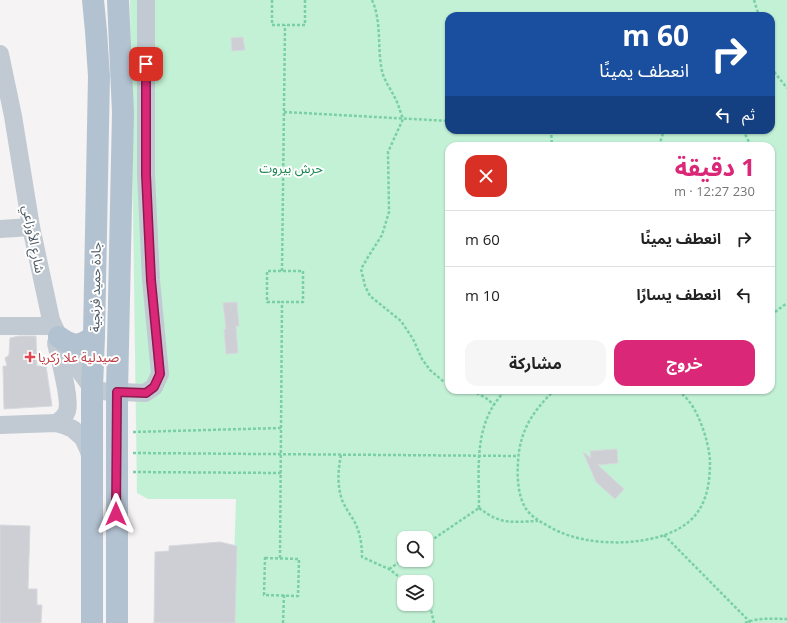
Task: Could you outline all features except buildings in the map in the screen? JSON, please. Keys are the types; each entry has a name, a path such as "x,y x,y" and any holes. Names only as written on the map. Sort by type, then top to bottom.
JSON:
{"main road":[{"name":"جادة حميد فرنجية","path":"92,623 92,388 99,76 93,0"},
{"name":"جادة حميد فرنجية","path":"117,623 117,392 123,113 118,0"},
{"path":"54,328 69,344 79,344 94,336"}],"street":[{"path":"92,388 96,390 117,392 146,393 154,387 160,374 151,280 146,175 146,0"},
{"name":"شارع الأوزاعي","path":"0,54 7,115 54,328 74,363 92,388"},
{"path":"0,229 31,227"},
{"path":"0,326 54,328 68,404 66,414 56,423"},
{"path":"0,425 56,423 73,429 83,438 92,461"}],"path":[{"path":"272,0 272,24 285,25 305,25 305,0"},
{"path":"372,0 378,27 383,76 395,98 403,119 388,152 389,212 382,235 361,269 365,286 370,296 401,321 413,339 422,359 430,370 445,382"},
{"path":"754,0 758,12"},
{"path":"282,271 285,25"},
{"path":"775,73 787,88"},
{"path":"284,112 445,121"},
{"path":"267,271 303,271 303,302 282,302 267,302 267,271"},
{"path":"280,558 282,302"},
{"path":"775,312 787,303"},
{"path":"479,394 484,396 494,405"},
{"path":"501,394 486,418 480,441 479,508 486,514 502,521 538,521"},
{"path":"551,394 533,415 521,443 518,456 518,480 522,501 529,513 538,521 552,529 573,537 603,542 642,540 664,535 683,526 697,513 706,496 710,478 710,458 700,421 693,407 682,394"},
{"path":"117,452 281,428"},
{"path":"117,452 518,456"},
{"path":"117,452 281,473"},
{"path":"340,455 338,473 340,491 343,502 359,532 362,547 362,558 389,570 397,576"},
{"path":"433,539 479,508"},
{"path":"664,535 750,622"},
{"path":"265,558 299,559 298,596 284,595 264,595 265,558"},
{"path":"389,570 397,564"},
{"path":"283,623 284,595"},
{"path":"431,611 434,623"},
{"path":"746,623 763,619 787,618"}],"green space":[{"name":"حرش بيروت","path":"130,0 787,0 787,623 232,623 236,499 148,499 137,493"}],"place":[{"name":"صيدلية علا زكريا","path":"30,357"}],"route":[{"path":"116,514 117,392 146,393 154,387 160,374 151,280 146,175 146,64"}]}
